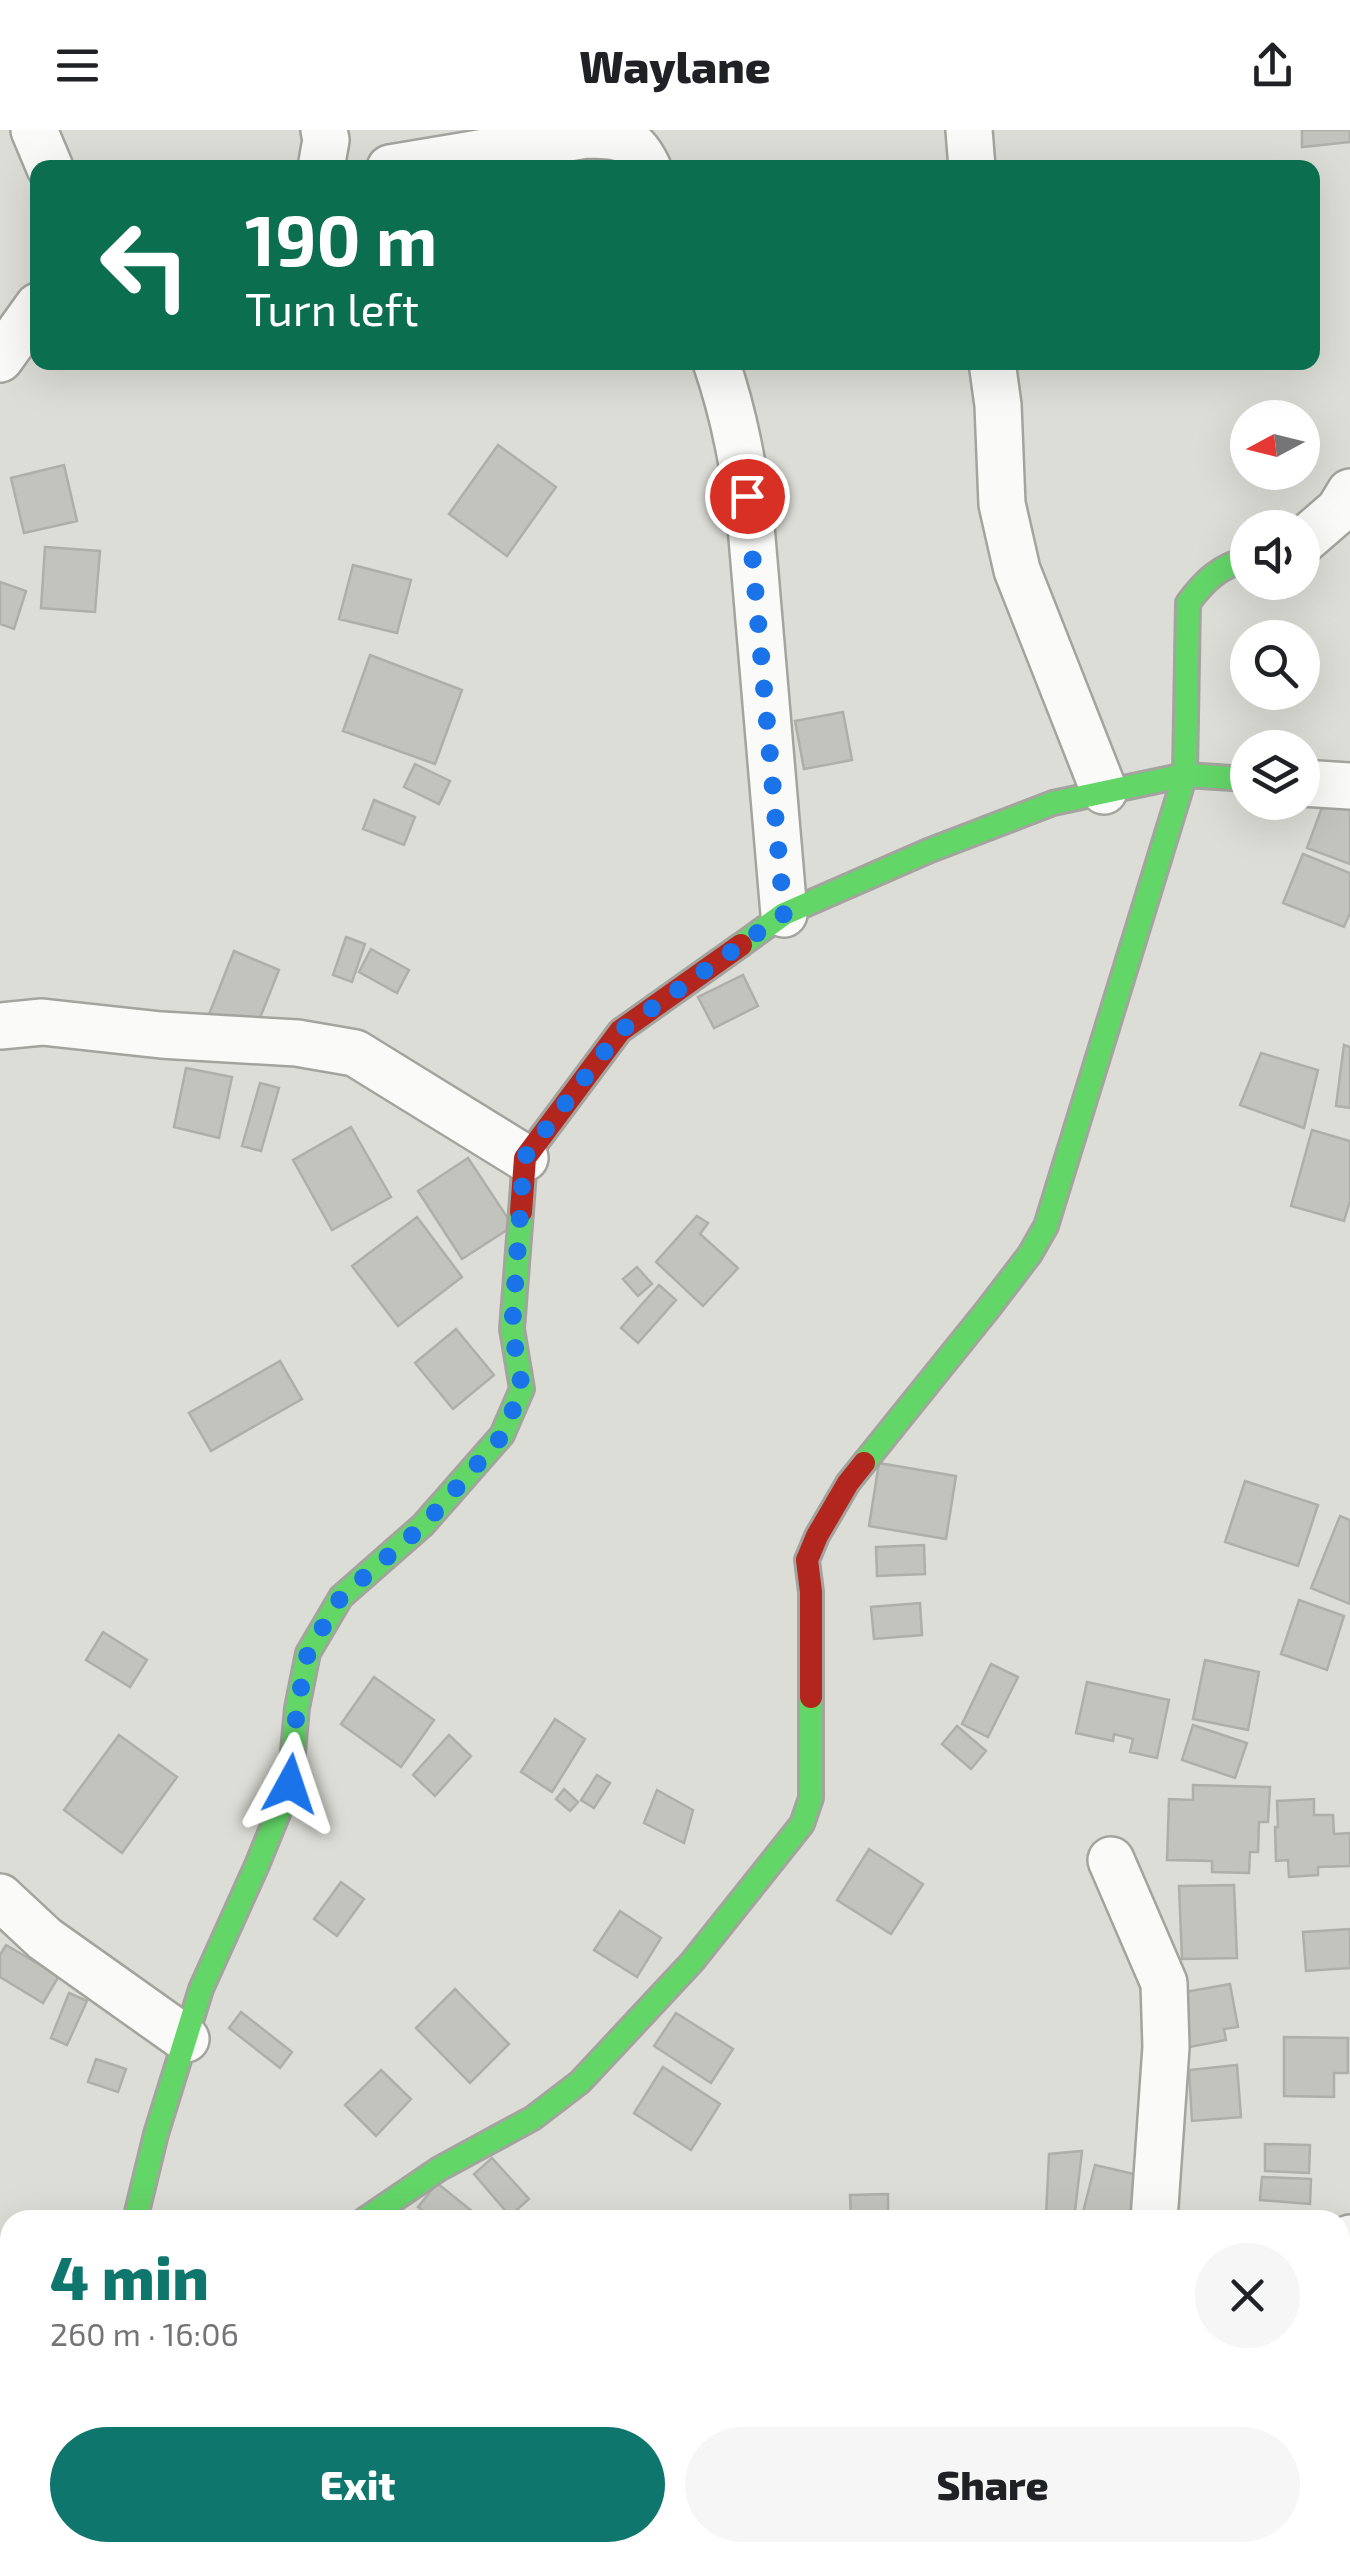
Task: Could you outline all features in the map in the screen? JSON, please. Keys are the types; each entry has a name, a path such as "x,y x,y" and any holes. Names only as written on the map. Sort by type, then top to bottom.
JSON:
{"street":[{"path":"34,130 47,160"},
{"path":"322,160 324,130"},
{"path":"969,130 971,160"},
{"path":"438,160 586,135 614,135 638,147 644,160"},
{"path":"0,359 30,317"},
{"path":"719,370 731,406 745,480 784,914"},
{"path":"993,370 1002,504 1016,570 1104,791"},
{"path":"1320,526 1339,510 1350,492"},
{"path":"379,2210 439,2169 533,2118 580,2082 692,1962 802,1824 810,1798 807,1560 848,1483 988,1309 1046,1226 1185,775 1188,603 1202,584 1230,563"},
{"path":"137,2210 156,2134 201,1989 290,1784 297,1708 308,1652 341,1597 424,1525 502,1436 522,1388 512,1329 524,1158 620,1031 784,914 928,851 1053,804 1104,791 1185,775 1230,779"},
{"path":"1320,784 1350,786"},
{"path":"0,1026 42,1022 297,1044 356,1053 524,1158"},
{"path":"1111,1860 1164,1984 1166,2047 1155,2210"},
{"path":"0,1897 45,1939 186,2039"},
{"path":"1350,2238 1350,2265"}],"building":[{"path":"1302,130 1350,130 1350,142 1302,147"},
{"path":"498,445 556,487 507,556 449,514"},
{"path":"64,465 77,521 24,533 11,478"},
{"path":"45,547 100,551 95,612 41,608"},
{"path":"353,565 411,580 397,633 339,619"},
{"path":"0,582 26,591 14,629 0,624"},
{"path":"370,655 462,690 435,764 343,731"},
{"path":"843,712 852,760 804,769 795,721"},
{"path":"415,764 450,781 439,804 404,787"},
{"path":"1325,799 1350,808 1350,864 1307,848"},
{"path":"374,800 415,817 404,845 363,829"},
{"path":"1303,854 1350,873 1350,913 1344,927 1283,903"},
{"path":"346,937 365,944 352,982 333,975"},
{"path":"371,949 409,970 397,993 359,972"},
{"path":"234,951 279,970 256,1028 206,1022"},
{"path":"743,975 758,1006 714,1028 698,997"},
{"path":"1344,1045 1350,1047 1350,1108 1336,1106"},
{"path":"1261,1053 1318,1070 1304,1128 1240,1105"},
{"path":"186,1068 232,1077 219,1138 174,1127"},
{"path":"260,1083 279,1088 261,1151 242,1146"},
{"path":"351,1127 391,1197 332,1230 293,1160"},
{"path":"1312,1130 1350,1141 1350,1201 1344,1221 1291,1206"},
{"path":"468,1158 513,1226 462,1259 418,1191"},
{"path":"697,1216 708,1223 700,1234 738,1268 703,1306 656,1262"},
{"path":"417,1217 462,1277 398,1326 352,1266"},
{"path":"637,1267 652,1284 638,1296 623,1279"},
{"path":"659,1285 676,1300 638,1343 621,1328"},
{"path":"456,1329 494,1375 453,1409 415,1363"},
{"path":"280,1361 302,1399 211,1451 189,1413"},
{"path":"879,1463 956,1476 946,1539 869,1526"},
{"path":"1245,1481 1318,1505 1298,1566 1225,1542"},
{"path":"1340,1516 1350,1520 1350,1604 1311,1588"},
{"path":"924,1545 925,1574 877,1576 876,1547"},
{"path":"1299,1600 1344,1616 1327,1670 1281,1654"},
{"path":"920,1603 922,1635 874,1639 871,1607"},
{"path":"103,1632 147,1660 130,1687 86,1660"},
{"path":"1205,1660 1259,1672 1248,1730 1193,1719"},
{"path":"991,1664 1018,1677 988,1737 962,1724"},
{"path":"374,1677 434,1720 401,1767 341,1724"},
{"path":"1087,1682 1169,1700 1157,1758 1130,1752 1133,1739 1114,1734 1113,1741 1076,1733"},
{"path":"555,1719 585,1739 552,1792 521,1772"},
{"path":"1193,1725 1247,1743 1235,1778 1182,1760"},
{"path":"957,1726 986,1751 971,1769 942,1744"},
{"path":"119,1735 177,1777 122,1853 64,1810"},
{"path":"449,1735 471,1756 435,1796 413,1775"},
{"path":"597,1775 610,1783 594,1808 581,1800"},
{"path":"1193,1785 1270,1787 1268,1822 1259,1822 1258,1852 1250,1852 1249,1873 1212,1872 1212,1861 1167,1860 1169,1799 1193,1800"},
{"path":"564,1789 578,1802 570,1811 556,1799"},
{"path":"657,1790 693,1810 684,1843 644,1823"},
{"path":"1314,1799 1314,1815 1333,1815 1334,1834 1350,1833 1350,1866 1318,1867 1318,1875 1289,1877 1288,1860 1276,1861 1277,1801"},
{"path":"869,1849 923,1884 891,1934 837,1900"},
{"path":"341,1882 364,1899 337,1936 314,1919"},
{"path":"1234,1885 1237,1958 1182,1959 1179,1886"},
{"path":"620,1911 661,1938 637,1977 594,1950"},
{"path":"1350,1929 1350,1968 1306,1971 1303,1932"},
{"path":"6,1945 59,1976 43,2003 0,1977 0,1955"},
{"path":"1230,1984 1238,2027 1224,2029 1226,2040 1184,2048 1174,1994"},
{"path":"455,1989 509,2044 470,2083 416,2028"},
{"path":"69,1993 87,2001 67,2045 51,2038"},
{"path":"241,2012 292,2052 280,2068 229,2028"},
{"path":"676,2013 733,2049 711,2083 654,2046"},
{"path":"1284,2037 1348,2038 1348,2073 1334,2073 1334,2097 1284,2096"},
{"path":"96,2059 126,2069 118,2092 88,2082"},
{"path":"1237,2065 1241,2117 1192,2121 1189,2070"},
{"path":"663,2067 720,2104 691,2150 634,2113"},
{"path":"381,2070 411,2099 376,2136 345,2105"},
{"path":"1265,2144 1310,2145 1309,2173 1265,2171"},
{"path":"1082,2151 1075,2210 1046,2210 1049,2154"},
{"path":"492,2158 529,2199 517,2210 505,2210 474,2174"},
{"path":"1095,2165 1142,2176 1134,2210 1084,2210"},
{"path":"1262,2177 1311,2179 1310,2204 1260,2200"},
{"path":"437,2183 471,2210 422,2210 418,2207"},
{"path":"888,2194 888,2210 851,2210 850,2195"}],"traffic: fast":[{"path":"864,1463 988,1309 1046,1226 1185,775 1188,603 1214,575 1230,566"},
{"path":"741,945 784,914 928,851 1053,803 1185,775 1230,778"},
{"path":"137,2210 156,2134 201,1989 290,1784 297,1708 308,1653 341,1597 423,1525 502,1435 522,1389 512,1329 521,1212"},
{"path":"379,2210 439,2169 533,2118 580,2082 692,1962 802,1824 811,1798 811,1697"}],"traffic: jam":[{"path":"521,1212 525,1158 620,1031 741,945"},
{"path":"811,1697 811,1592 807,1560 848,1483 864,1463"}],"route":[{"path":"290,1784 297,1708 308,1652 341,1597 424,1525 502,1436 522,1388 512,1329 524,1158 620,1031 784,914 747,496"}]}
